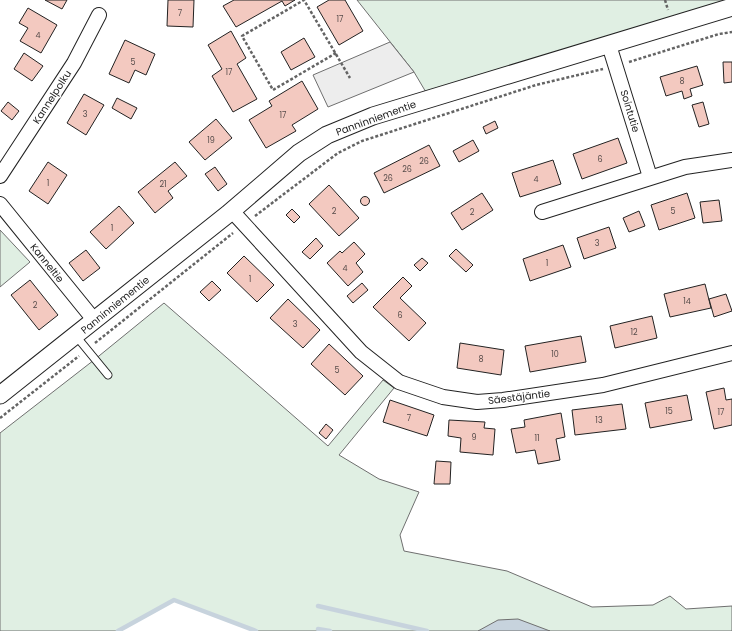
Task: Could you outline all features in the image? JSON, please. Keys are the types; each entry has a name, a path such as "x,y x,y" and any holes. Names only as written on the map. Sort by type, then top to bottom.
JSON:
{"street":[{"name":"Panninniementie","path":"0,394 76,336 232,211 299,153 333,132 373,116 732,7"},
{"name":"Kannelpolku","path":"0,176 74,63 99,15"},
{"name":"Sointutie","path":"609,45 650,177"},
{"path":"542,212 685,167 732,160"},
{"name":"Kanneltie","path":"0,204 95,321"},
{"name":"Säestäjäntie","path":"232,211 361,352 399,382 443,397 477,402 503,400 603,385 732,353"}],"lane":[{"path":"76,336 108,375"}],"path":[{"path":"336,53 273,90 242,36 304,0 336,53 350,78"},
{"path":"0,418 286,191 338,153 362,141 536,85 615,66 720,34 732,32"}],"green space":[{"path":"357,0 732,0 430,99 414,72"},
{"path":"0,230 30,262 0,287"},
{"path":"164,303 328,446 383,380 394,388 339,455 379,479 419,492 400,535 404,551 507,571 592,607 653,605 670,596 686,609 732,606 732,631 256,631 174,600 118,631 0,631 0,433"}],"shaded area":[{"path":"390,42 414,72 328,107 313,75"},
{"path":"518,619 550,631 478,631 498,620"}],"building":[{"path":"45,0 67,0 62,9"},
{"path":"168,0 194,0 193,27 167,26"},
{"path":"234,0 295,0 285,6 282,1 236,27 223,6"},
{"path":"329,0 345,0 363,31 339,45 317,7"},
{"path":"28,8 57,25 41,53 20,41 28,28 19,23"},
{"path":"231,31 246,58 237,64 257,99 233,112 212,76 222,69 208,45"},
{"path":"304,38 315,57 291,70 281,52"},
{"path":"125,40 155,54 146,75 135,70 129,83 109,74"},
{"path":"24,53 43,66 32,81 14,69"},
{"path":"723,62 732,62 732,82 724,83"},
{"path":"697,66 703,85 690,89 692,96 684,99 682,91 666,96 660,77"},
{"path":"302,81 318,109 292,125 296,131 266,148 249,120 272,106 269,101"},
{"path":"84,94 104,105 86,135 67,123"},
{"path":"117,98 137,108 131,119 112,108"},
{"path":"8,102 19,111 12,120 1,111"},
{"path":"703,102 709,124 699,127 692,105"},
{"path":"216,119 232,138 205,160 189,142"},
{"path":"495,121 498,128 486,134 483,127"},
{"path":"618,138 627,163 582,179 573,154"},
{"path":"473,140 479,151 459,162 453,151"},
{"path":"429,145 440,166 384,193 374,173"},
{"path":"553,160 561,184 520,197 512,173"},
{"path":"48,162 67,175 48,204 29,191"},
{"path":"175,162 187,176 168,191 173,198 155,213 138,192"},
{"path":"215,167 227,184 218,191 205,174"},
{"path":"329,185 359,218 339,236 309,204"},
{"path":"482,193 493,210 462,230 451,213"},
{"path":"687,193 695,218 659,230 651,205"},
{"path":"363,197 367,197 369,201 367,205 363,205 361,203 361,199"},
{"path":"719,200 722,221 703,223 700,202"},
{"path":"119,206 134,223 106,249 90,232"},
{"path":"292,209 300,217 294,223 286,215"},
{"path":"639,211 645,226 629,232 623,218"},
{"path":"609,227 616,248 584,259 577,238"},
{"path":"316,238 323,246 310,259 302,252"},
{"path":"354,242 365,254 356,263 363,272 348,286 327,263 340,251 342,253"},
{"path":"563,245 571,267 530,281 523,259"},
{"path":"456,249 473,265 466,272 449,256"},
{"path":"86,250 100,268 83,281 69,263"},
{"path":"244,256 274,285 257,302 227,273"},
{"path":"422,258 428,263 420,271 414,265"},
{"path":"403,277 412,286 400,298 426,323 409,341 373,307"},
{"path":"30,280 58,315 39,330 11,295"},
{"path":"212,281 221,290 209,301 200,292"},
{"path":"362,283 368,290 353,303 347,296"},
{"path":"705,284 711,308 670,317 664,294"},
{"path":"726,294 732,311 714,317 709,299"},
{"path":"288,299 320,330 303,348 270,318"},
{"path":"652,316 657,338 615,348 610,326"},
{"path":"581,336 586,362 530,372 525,346"},
{"path":"460,343 504,350 501,375 457,368"},
{"path":"329,344 363,376 345,395 311,364"},
{"path":"724,388 726,400 732,399 732,425 714,429 706,392"},
{"path":"687,395 692,420 650,428 645,403"},
{"path":"390,400 434,415 427,436 383,422"},
{"path":"622,404 626,429 575,435 572,410"},
{"path":"561,413 565,437 556,439 560,460 538,464 535,450 516,453 511,429 525,427 524,420"},
{"path":"449,420 485,422 484,428 495,429 493,455 460,452 461,438 448,436"},
{"path":"326,424 333,430 326,439 319,433"},
{"path":"436,461 451,462 450,484 434,484"}],"waterway":[{"path":"118,631 174,600 256,631"},
{"path":"318,606 427,631"},
{"path":"318,629 330,631"}]}
